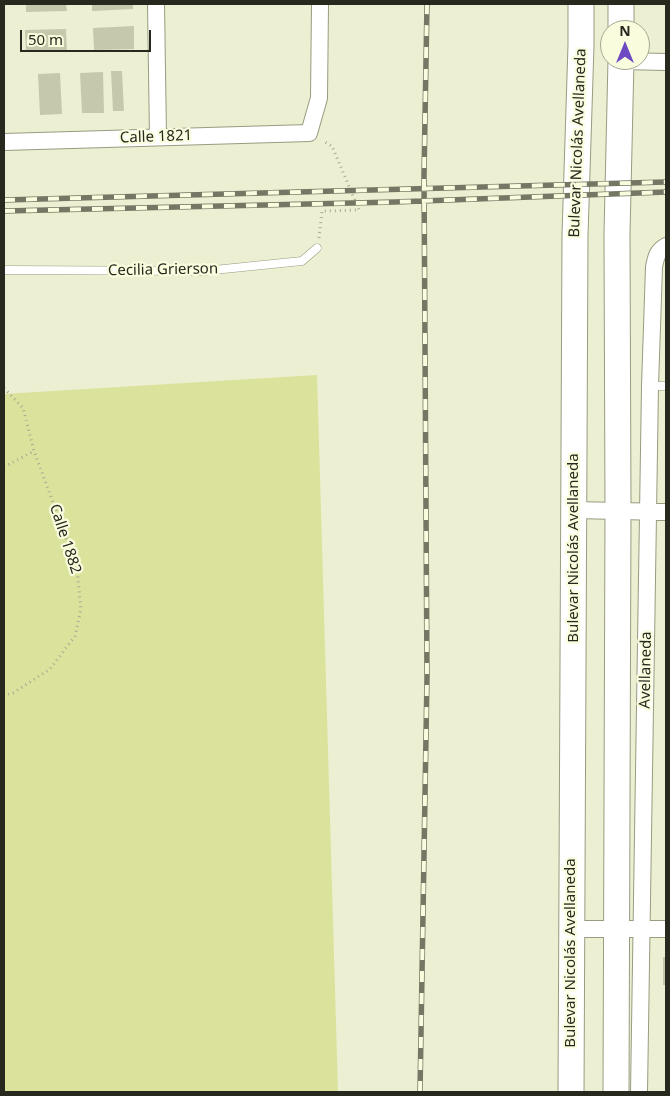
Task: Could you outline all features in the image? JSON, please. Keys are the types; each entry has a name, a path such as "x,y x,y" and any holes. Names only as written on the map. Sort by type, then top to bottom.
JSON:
{"main road":[{"name":"Bulevar Nicolás Avellaneda","path":"571,1092 574,235 581,4"},
{"path":"621,4 621,20"},
{"path":"616,1092 617,234 621,70"}],"street":[{"path":"156,4 158,137"},
{"path":"309,133 319,98 320,4"},
{"path":"650,61 666,62"},
{"name":"Calle 1821","path":"4,141 309,133"},
{"name":"Avellaneda","path":"639,1092 648,512 658,386 654,267 656,256 664,248"},
{"path":"574,510 666,512"},
{"path":"572,929 666,929"}],"lane":[{"name":"Cecilia Grierson","path":"4,270 204,271 302,261 317,248"}],"path":[{"path":"309,133 332,146 359,210 322,211 317,248"},
{"name":"Calle 1882","path":"4,388 23,408 34,451 77,570 81,610 75,636 50,669 13,693 4,695"},
{"path":"4,467 34,451"}],"green space":[{"path":"317,375 338,1092 4,1092 4,394"}],"building":[{"path":"26,4 66,4 67,11 26,12"},
{"path":"92,4 133,4 133,9 92,11"},
{"path":"134,26 134,49 94,50 93,28"},
{"path":"66,29 67,51 26,52 25,30"},
{"path":"111,71 122,71 124,111 113,111"},
{"path":"103,72 104,113 82,113 80,73"},
{"path":"60,73 62,114 40,115 38,74"},
{"path":"663,957 666,957 666,985 663,985"}],"railway":[{"path":"420,1092 427,677 424,176 427,4"},
{"path":"4,200 666,182"},
{"path":"4,211 395,202 666,192"}]}
